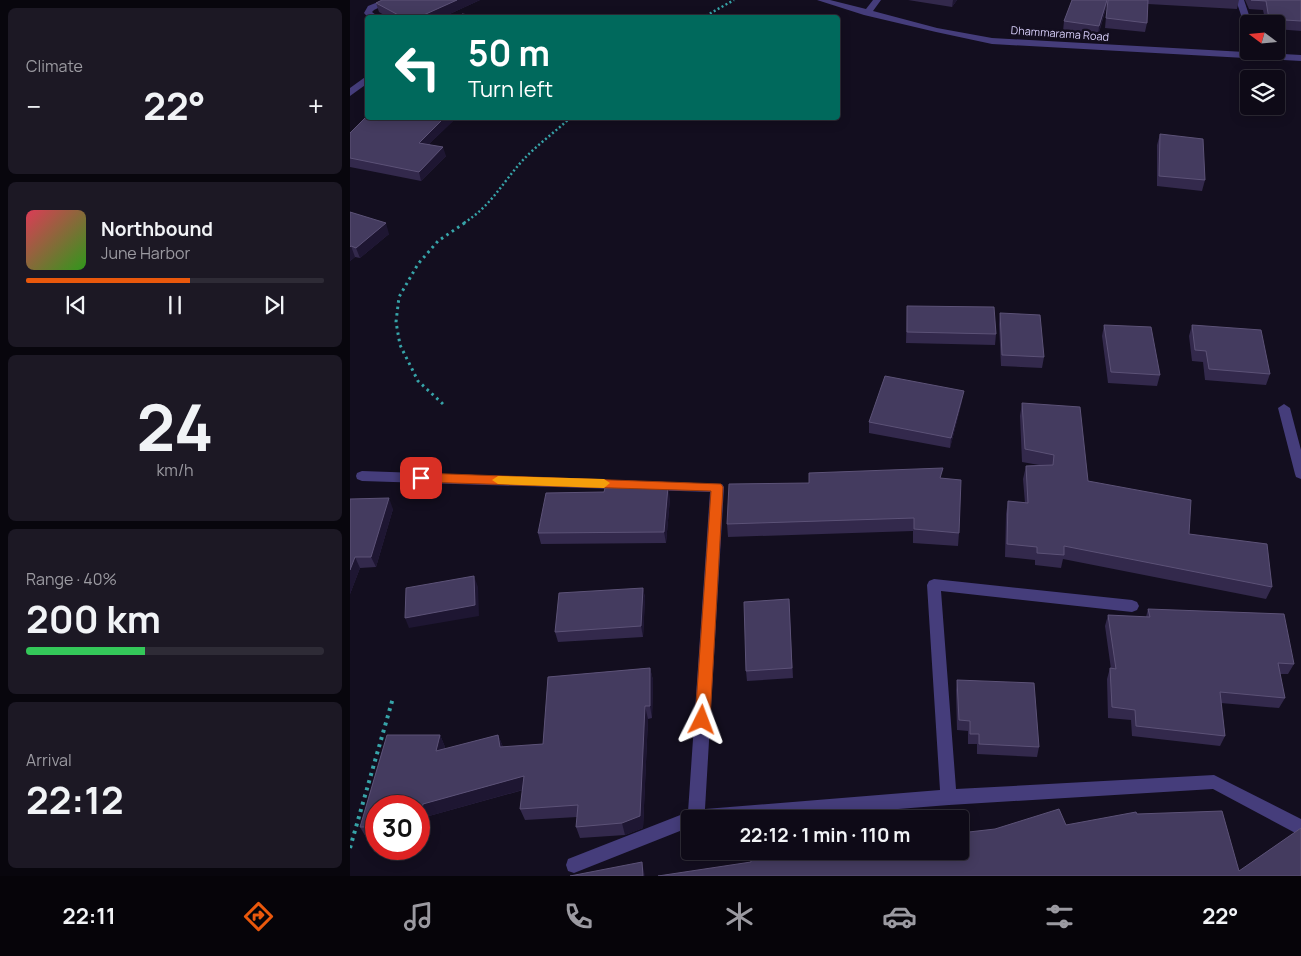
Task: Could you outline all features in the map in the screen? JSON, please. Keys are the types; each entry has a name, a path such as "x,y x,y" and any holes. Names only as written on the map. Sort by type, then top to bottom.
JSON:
{"street":[{"path":"371,15 368,13 371,8 390,0"},
{"name":"Dhammarama Road","path":"821,0 936,30 992,41 1240,53"},
{"path":"867,12 877,0"},
{"path":"1240,0 1245,15"},
{"name":"Dhammarama Road","path":"1285,57 1301,58"},
{"path":"350,93 365,80"},
{"path":"1284,408 1301,474"},
{"path":"362,476 717,487 693,810"},
{"path":"949,797 934,585 1132,606"},
{"path":"790,810 949,797 1214,782 1301,828"},
{"path":"574,865 681,822"}],"path":[{"path":"707,15 734,0"},
{"path":"443,404 418,381 400,345 396,322 399,297 418,264 438,241 478,214 499,192 523,160 568,120"},
{"path":"350,848 393,698"}],"building":[{"path":"382,0 457,0 424,15 398,15 376,3"},
{"path":"1072,0 1107,0 1099,26 1064,21"},
{"path":"1108,0 1148,0 1147,23 1106,18"},
{"path":"1251,0 1301,0 1301,21 1285,20 1285,15 1268,15 1266,1"},
{"path":"365,118 365,120 442,120 419,143 443,147 419,172 350,158 350,133"},
{"path":"1160,134 1203,139 1205,180 1159,176"},
{"path":"350,212 386,223 356,248 350,247"},
{"path":"907,306 994,307 996,334 907,332"},
{"path":"1000,313 1040,315 1044,357 1002,355"},
{"path":"1104,325 1151,327 1160,375 1111,372"},
{"path":"1192,325 1261,330 1270,374 1209,369 1206,351 1195,350"},
{"path":"885,376 964,391 951,438 869,422"},
{"path":"1022,403 1080,407 1088,481 1191,500 1189,534 1267,544 1272,587 1064,546 1064,555 1037,553 1037,547 1007,544 1008,501 1028,503 1026,466 1053,465 1054,455 1025,449"},
{"path":"943,468 940,478 961,480 959,533 914,529 914,518 727,524 729,484 809,483 809,473"},
{"path":"668,487 664,532 538,533 546,493 604,492 605,488"},
{"path":"389,498 371,557 355,557 350,570 350,499"},
{"path":"474,576 475,605 405,618 406,588"},
{"path":"643,588 641,626 555,632 559,593"},
{"path":"789,599 792,668 746,671 744,602"},
{"path":"1148,609 1284,614 1294,664 1278,663 1285,698 1220,692 1225,736 1136,726 1135,710 1112,707 1110,668 1116,669 1108,615 1150,617"},
{"path":"650,668 650,706 645,706 640,816 622,823 576,827 578,805 520,809 524,776 430,802 430,795 369,795 387,735 440,735 436,751 498,735 500,747 543,744 548,677"},
{"path":"957,680 1034,683 1039,747 979,744 979,734 970,734 970,721 959,720"},
{"path":"1059,809 1066,825 1136,812 1137,814 1222,811 1239,871 1301,828 1301,876 658,876 751,862 751,860 969,860 969,832 995,829"},
{"path":"365,810 365,827 360,827"},
{"path":"642,862 643,876 570,876"}],"slow traffic":[{"path":"498,480 604,483"}],"route":[{"path":"421,478 717,487 702,720"}]}
